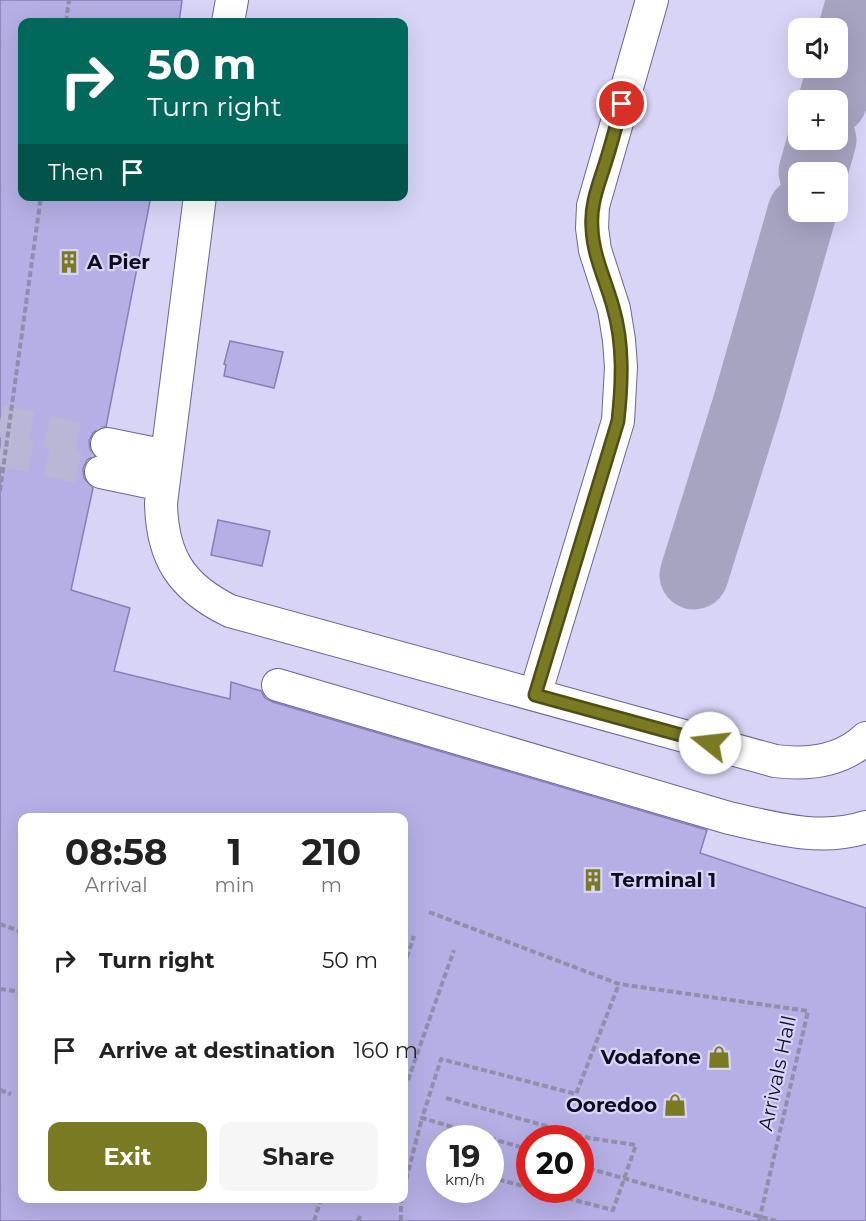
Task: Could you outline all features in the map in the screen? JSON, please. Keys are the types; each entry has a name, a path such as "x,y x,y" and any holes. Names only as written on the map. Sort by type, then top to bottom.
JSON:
{"street":[{"path":"229,18 232,0"},
{"path":"535,695 618,421 621,367 619,340 614,309 595,250 592,228 593,206 652,0"},
{"path":"199,201 161,503 161,526 166,548 177,568 191,586 209,600 230,610 775,761 798,764 820,761 842,754 866,738"},
{"path":"104,458 165,471"},
{"path":"278,685 729,818 800,833 831,833 866,827"}],"path":[{"path":"67,18 69,0"},
{"path":"0,491 40,201"},
{"path":"408,1164 441,1059 576,1094 619,984 429,912"},
{"path":"0,924 18,931"},
{"path":"408,954 414,936"},
{"path":"408,1080 454,950"},
{"name":"Arrivals Hall","path":"619,984 808,1011 760,1219"},
{"path":"0,989 18,991"},
{"path":"0,1090 11,1094"},
{"path":"446,1098 589,1138 636,1145 613,1210 586,1203"},
{"path":"423,1118 516,1146"},
{"path":"594,1170 776,1221"},
{"path":"626,1176 760,1219"},
{"path":"314,1221 320,1203"},
{"path":"401,1203 401,1221"}],"building":[{"name":"Terminal 1","path":"0,0 182,0 180,18 18,18 18,201 150,201 106,427 101,427 93,433 89,441 94,456 87,460 83,469 84,478 93,488 71,590 130,608 114,671 230,699 231,682 261,691 265,698 273,702 707,830 700,853 866,908 866,1221 0,1221"},
{"path":"230,341 283,352 274,388 224,376 226,365 224,364"},
{"path":"218,520 270,531 262,566 211,555"}],"taxiway":[{"path":"836,90 861,0"},
{"path":"816,162 819,150"},
{"path":"694,575 746,408 799,222"}],"tunnel":[{"path":"0,421 107,444"},
{"path":"0,450 101,472"}],"place":[{"name":"A Pier","path":"69,262"},
{"name":"Terminal 1","path":"593,880"},
{"name":"Vodafone","path":"719,1057"},
{"name":"Ooredoo","path":"675,1105"}],"route":[{"path":"622,104 597,186 592,228 595,250 614,309 619,340 621,394 618,421 535,695 710,743"}]}
